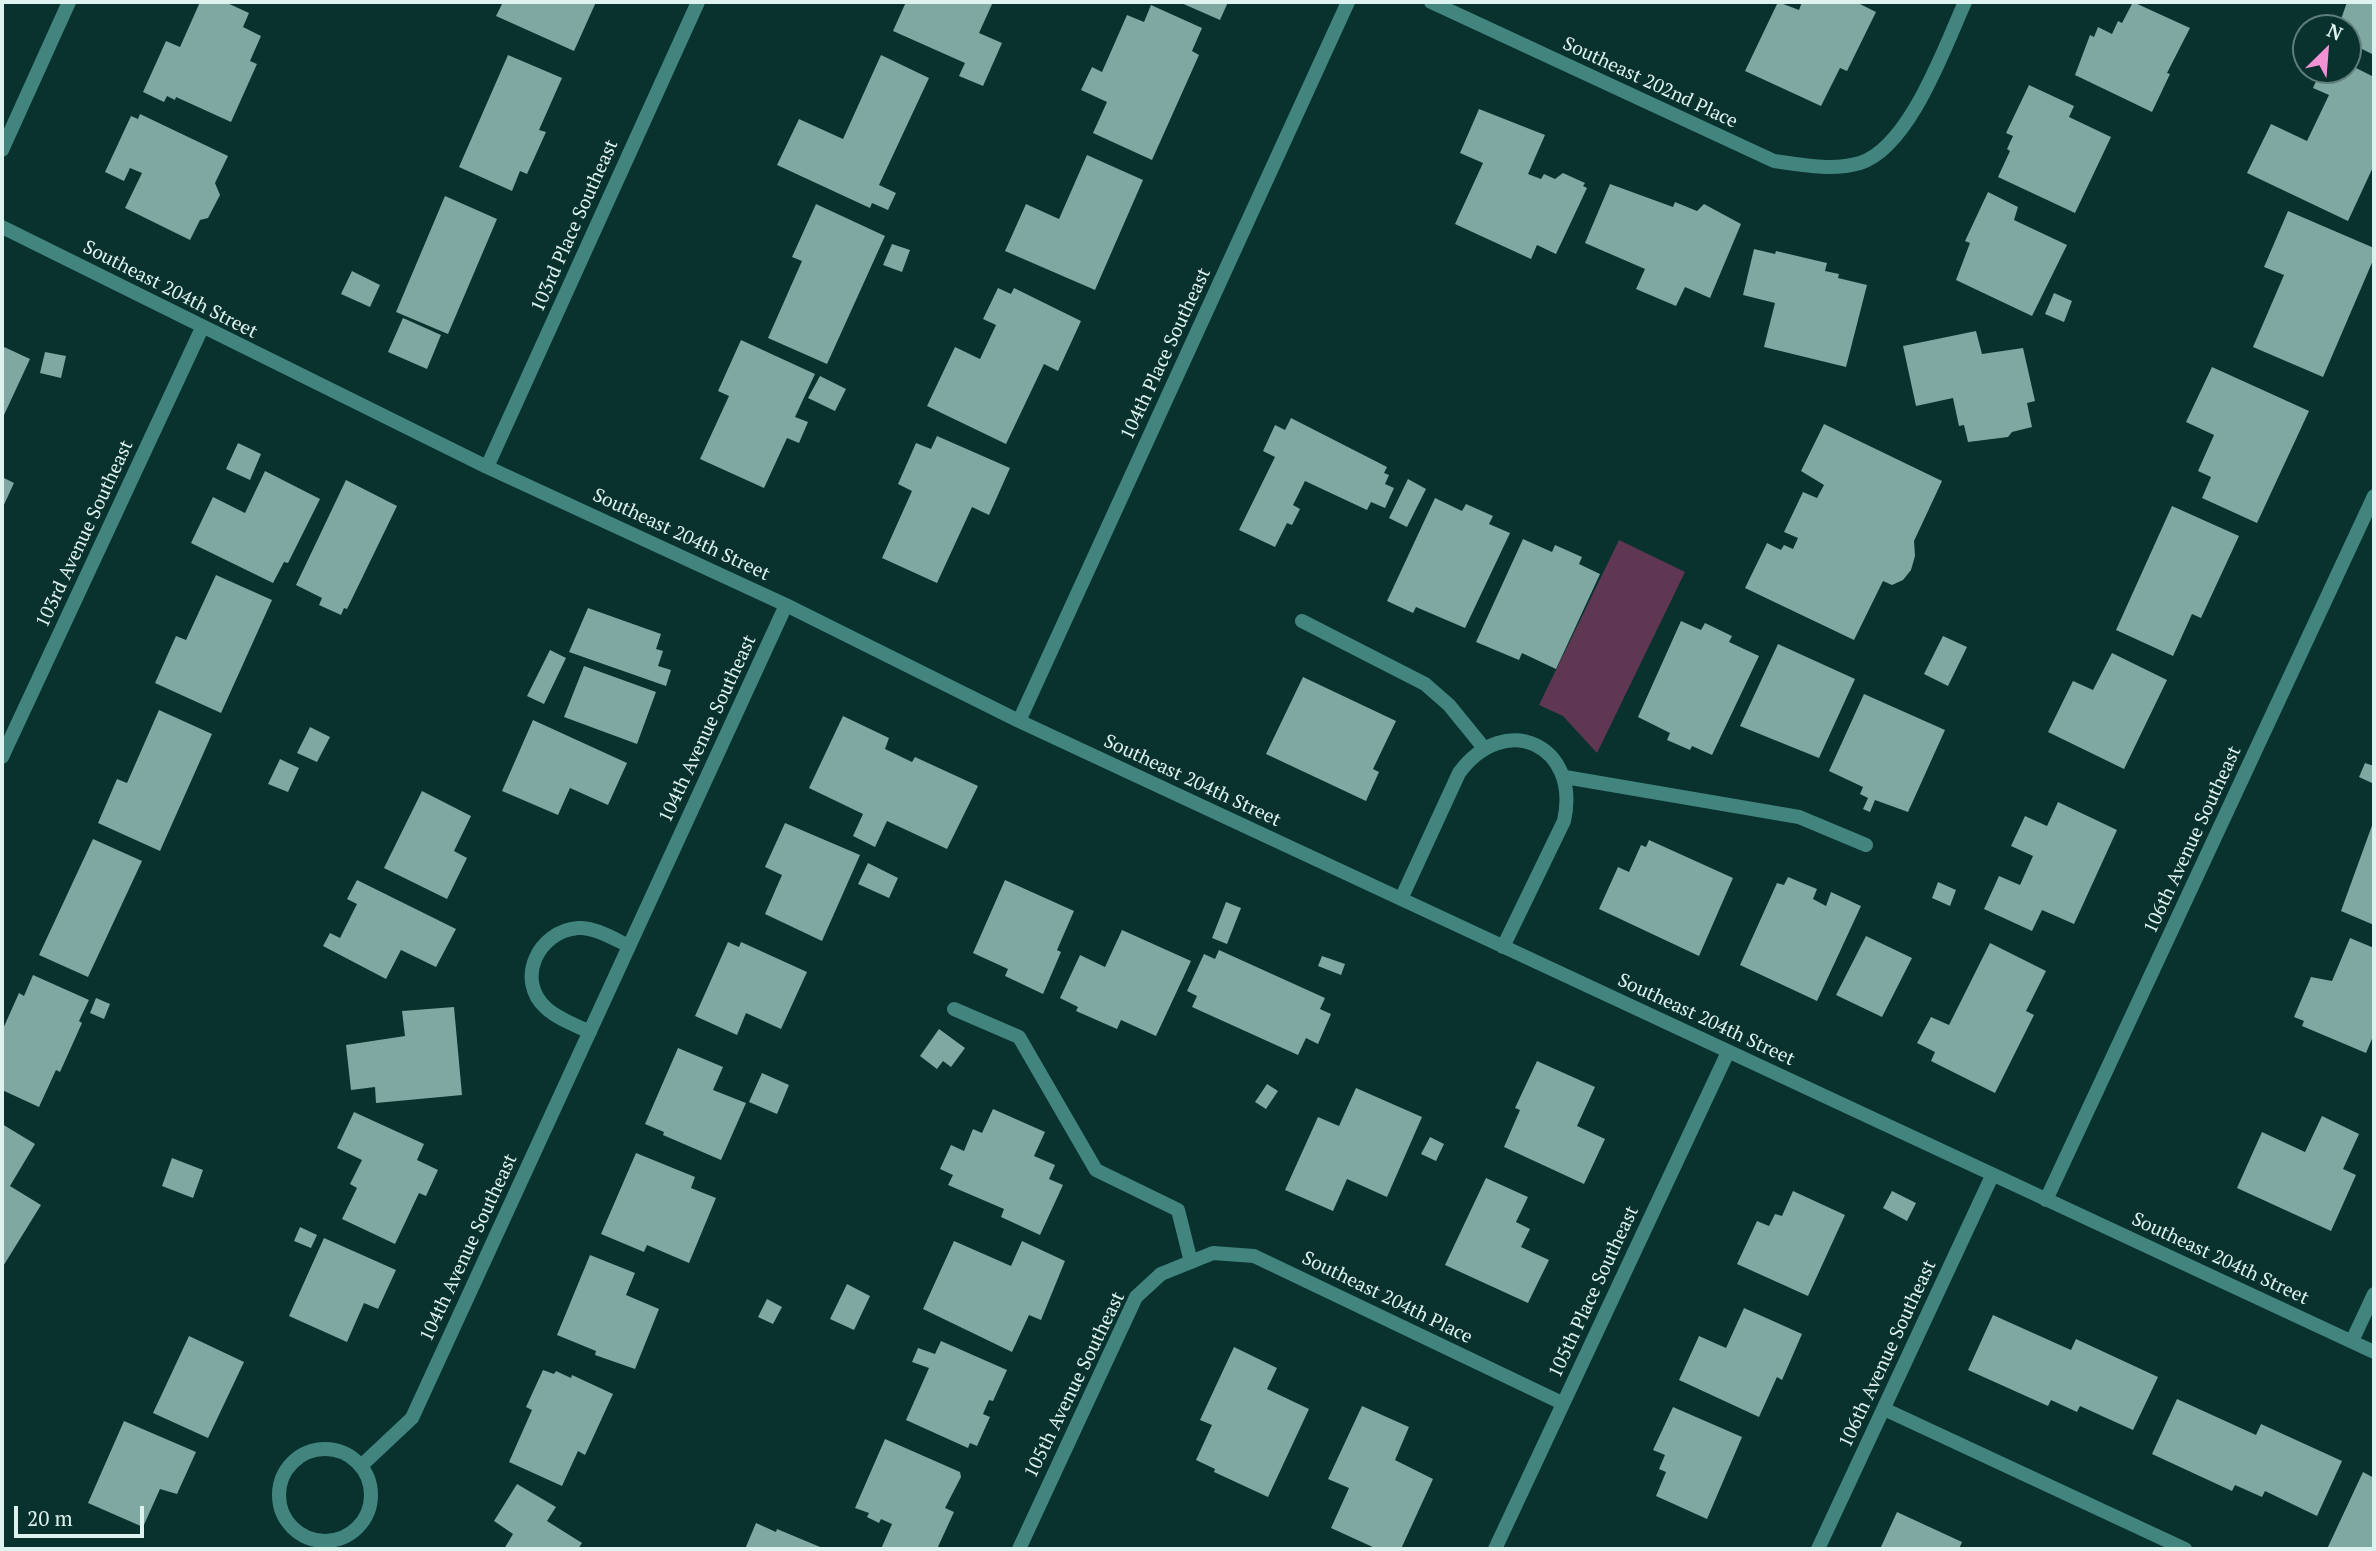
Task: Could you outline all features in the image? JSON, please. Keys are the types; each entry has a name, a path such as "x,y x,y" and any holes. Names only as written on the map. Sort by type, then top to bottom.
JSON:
{"street":[{"path":"2,150 69,2"},
{"name":"103rd Place Southeast","path":"487,467 698,2"},
{"name":"104th Place Southeast","path":"1019,721 1348,2"},
{"name":"Southeast 202nd Place","path":"1431,2 1774,161 1816,168 1861,162 1891,142 1923,94 1965,2"},
{"name":"Southeast 204th Street","path":"2,226 202,328 487,467 786,605 1019,721 2374,1352"},
{"name":"103rd Avenue Southeast","path":"2,758 202,328"},
{"name":"106th Avenue Southeast","path":"2046,1200 2374,496"},
{"name":"104th Avenue Southeast","path":"362,1465 412,1418 786,605"},
{"path":"1302,621 1425,684 1449,705 1484,748"},
{"path":"1401,899 1459,773 1472,754 1492,743 1513,739 1535,745 1553,758 1565,777 1569,798 1564,821 1503,947"},
{"path":"1565,777 1799,817 1866,845"},
{"path":"590,1032 545,1007 534,992 531,974 535,956 546,941 561,931 580,928 629,946"},
{"path":"954,1009 1018,1037 1096,1170 1178,1210 1191,1262"},
{"name":"105th Place Southeast","path":"1495,1549 1728,1052"},
{"name":"106th Avenue Southeast","path":"1818,1549 1992,1176"},
{"name":"Southeast 204th Place","path":"1191,1262 1213,1253 1254,1256 1563,1403"},
{"name":"105th Avenue Southeast","path":"1019,1549 1136,1297 1161,1274 1191,1262"},
{"path":"2352,1341 2374,1294"},
{"path":"1884,1409 2185,1549"},
{"path":"330,1448 347,1454 362,1465 370,1482 371,1500 366,1517 354,1532 338,1540 319,1541 302,1536 288,1524 279,1508 278,1490 284,1472 295,1458 311,1450 330,1448"}],"shaded area":[{"path":"1619,540 1685,572 1597,753 1563,716 1539,705"}],"building":[{"path":"200,2 225,2 249,13 243,27 261,36 250,61 257,64 231,122 176,97 175,100 167,96 164,102 143,92 166,41 180,47"},
{"path":"503,2 596,2 574,51 496,16"},
{"path":"906,2 993,2 979,33 1002,43 983,86 959,76 965,63 893,31"},
{"path":"1179,2 1228,2 1220,20"},
{"path":"1778,2 1799,10 1802,2 1856,2 1876,12 1847,71 1840,68 1821,106 1745,71"},
{"path":"2133,2 2190,28 2167,73 2170,74 2152,112 2075,75 2090,35 2094,37 2098,27 2112,34 2118,21 2122,23"},
{"path":"2347,2 2374,2 2374,55 2362,49 2362,14 2343,14"},
{"path":"1151,5 1202,28 1192,51 1199,55 1152,160 1093,133 1107,102 1081,90 1092,67 1102,72 1127,15 1144,22"},
{"path":"508,55 562,78 539,130 546,132 527,174 520,171 512,191 459,167"},
{"path":"881,55 929,78 879,185 896,193 888,210 872,203 870,208 777,165 799,119 843,139"},
{"path":"2362,71 2374,77 2374,165 2348,221 2247,173 2271,124 2307,141 2329,95 2313,88 2315,84 2362,84"},
{"path":"2029,85 2074,106 2069,117 2111,137 2075,213 1998,177 2010,151 2007,149 2013,136 2006,133"},
{"path":"1479,109 1545,135 1528,174 1541,179 1544,174 1555,179 1563,173 1585,183 1583,186 1587,188 1556,254 1537,245 1531,259 1455,224 1483,163 1460,153"},
{"path":"140,114 228,156 215,183 220,195 208,218 200,220 190,240 125,208 142,173 130,168 124,181 105,172 131,116 138,119"},
{"path":"1087,155 1143,180 1095,290 1005,251 1026,204 1059,219"},
{"path":"1610,184 1673,207 1675,202 1697,211 1704,204 1741,224 1710,298 1685,287 1676,306 1636,289 1645,269 1585,243"},
{"path":"1988,192 2018,207 2014,220 2067,245 2032,316 1956,280 1970,243 1965,241"},
{"path":"445,196 497,219 448,334 396,312"},
{"path":"816,204 885,236 827,364 768,338 802,261 792,257"},
{"path":"2288,211 2374,248 2374,258 2323,377 2253,347 2284,275 2264,267"},
{"path":"892,244 910,250 902,272 883,265"},
{"path":"1754,249 1775,254 1776,251 1827,263 1825,271 1839,274 1838,278 1867,285 1846,367 1764,347 1775,303 1743,295"},
{"path":"352,271 380,285 370,307 341,294"},
{"path":"998,288 1011,294 1014,288 1081,321 1058,371 1044,364 1006,444 927,406 955,347 980,359 996,325 983,319"},
{"path":"2054,293 2072,301 2064,322 2045,314"},
{"path":"403,318 441,335 427,369 388,352"},
{"path":"1976,331 1982,354 2023,348 2035,401 2027,403 2032,427 2012,432 2008,437 1968,442 1964,425 1959,426 1953,398 1916,406 1903,346"},
{"path":"741,340 815,374 795,417 808,422 799,443 787,438 764,488 700,459 729,396 718,391"},
{"path":"2,346 30,359 4,415 2,414"},
{"path":"45,352 66,356 61,378 40,373"},
{"path":"2212,367 2309,411 2257,523 2202,498 2211,477 2198,471 2214,435 2186,422"},
{"path":"820,376 846,389 835,411 808,398"},
{"path":"1291,418 1387,467 1384,473 1389,475 1385,484 1394,488 1385,508 1371,502 1367,510 1305,481 1293,505 1300,509 1292,525 1287,523 1275,547 1239,530 1275,457 1263,451 1275,425 1285,430"},
{"path":"1824,424 1942,481 1914,541 1915,556 1911,570 1903,580 1892,585 1883,581 1854,640 1745,588 1767,543 1781,550 1784,545 1793,549 1798,538 1784,532 1803,492 1817,498 1824,485 1801,471"},
{"path":"937,436 1010,468 989,515 972,507 937,583 882,558 912,491 898,484 916,443 931,449"},
{"path":"238,443 261,454 250,480 226,469"},
{"path":"265,471 320,499 288,563 284,562 273,583 191,543 213,497 245,513"},
{"path":"2,477 14,483 2,509"},
{"path":"1408,479 1426,489 1407,527 1389,518"},
{"path":"346,480 397,506 347,609 344,608 341,615 319,605 322,598 296,585"},
{"path":"1435,498 1462,511 1466,504 1493,516 1489,524 1510,533 1465,628 1416,607 1413,613 1387,601"},
{"path":"2172,506 2239,536 2201,618 2192,614 2173,656 2116,630"},
{"path":"1523,539 1552,552 1555,545 1582,557 1579,564 1600,574 1556,669 1522,653 1519,660 1476,642"},
{"path":"216,575 272,600 221,713 155,683 176,636 186,640"},
{"path":"588,608 661,634 656,649 663,651 658,666 671,670 666,686 569,652"},
{"path":"1681,621 1701,630 1705,623 1732,636 1729,642 1759,656 1712,755 1692,746 1690,750 1667,740 1670,733 1638,717"},
{"path":"1943,636 1967,647 1948,686 1924,674"},
{"path":"1778,644 1855,679 1819,758 1740,726"},
{"path":"550,650 566,658 544,704 527,696"},
{"path":"2112,653 2167,680 2124,769 2048,732 2073,681 2093,690"},
{"path":"584,666 656,692 637,744 564,717"},
{"path":"1303,677 1396,721 1373,769 1379,772 1366,801 1266,754"},
{"path":"1864,694 1945,730 1908,812 1875,800 1870,812 1863,809 1868,798 1860,794 1863,787 1829,771"},
{"path":"159,710 212,734 160,851 98,823 117,779 127,783"},
{"path":"843,716 889,738 885,749 912,762 915,757 978,786 947,849 887,821 875,847 853,836 863,814 809,788"},
{"path":"533,720 627,763 608,805 570,788 558,815 502,791"},
{"path":"310,727 330,737 317,762 297,753"},
{"path":"280,759 299,768 288,792 268,784"},
{"path":"2365,763 2374,766 2374,784 2359,777"},
{"path":"422,791 471,816 454,851 467,858 447,899 384,868"},
{"path":"2058,802 2117,830 2074,924 2042,910 2032,931 1984,909 1999,876 2020,885 2033,856 2011,846 2025,816 2047,826"},
{"path":"2374,820 2374,925 2341,911"},
{"path":"785,823 860,855 822,941 765,914 782,875 765,867"},
{"path":"93,839 142,861 88,977 39,955"},
{"path":"1649,840 1733,878 1699,956 1599,909 1618,867 1629,872 1641,845 1646,847"},
{"path":"868,863 898,878 889,898 858,884"},
{"path":"1788,877 1817,889 1813,899 1826,906 1831,892 1861,906 1817,1001 1740,965 1777,883 1784,885"},
{"path":"357,880 456,929 436,967 401,950 386,979 323,946 330,933 340,938 357,904 347,899"},
{"path":"1005,880 1074,911 1057,950 1061,952 1043,994 1005,976 1008,969 973,953"},
{"path":"1938,882 1956,890 1950,906 1932,898"},
{"path":"1226,902 1241,908 1227,944 1212,938"},
{"path":"1122,930 1191,961 1156,1036 1121,1020 1117,1029 1076,1011 1078,1007 1060,998 1080,955 1105,967"},
{"path":"1866,936 1912,958 1882,1017 1836,995"},
{"path":"2350,938 2374,948 2374,1034 2366,1053 2302,1026 2304,1021 2294,1017 2311,977 2332,981"},
{"path":"728,942 739,947 741,942 807,972 781,1029 746,1013 737,1035 695,1016"},
{"path":"1990,943 2046,971 2026,1011 2034,1015 1995,1093 1931,1061 1935,1052 1917,1043 1931,1017 1949,1025"},
{"path":"1219,950 1325,998 1320,1009 1331,1014 1318,1044 1306,1038 1298,1055 1192,1007 1197,996 1187,991 1204,954 1215,959"},
{"path":"1322,956 1345,964 1341,975 1318,966"},
{"path":"33,975 89,1000 60,1072 56,1070 39,1107 2,1090 2,1031 19,993 24,996"},
{"path":"96,998 110,1004 104,1019 90,1013"},
{"path":"454,1007 462,1095 376,1103 375,1087 351,1090 346,1045 405,1036 402,1011"},
{"path":"939,1029 965,1048 951,1067 943,1061 937,1069 920,1056"},
{"path":"678,1048 723,1067 713,1090 746,1103 721,1160 663,1135 664,1132 645,1124"},
{"path":"1537,1061 1595,1087 1577,1126 1605,1139 1584,1184 1504,1147 1520,1110 1515,1108"},
{"path":"762,1073 789,1085 777,1114 749,1102"},
{"path":"1267,1084 1278,1091 1266,1109 1255,1102"},
{"path":"1356,1088 1422,1117 1387,1197 1347,1179 1333,1211 1285,1190 1318,1117 1339,1126"},
{"path":"993,1109 1045,1132 1034,1156 1055,1165 1049,1179 1063,1185 1040,1235 1001,1217 1004,1209 948,1185 953,1175 940,1169 951,1145 964,1151 973,1129 982,1133"},
{"path":"354,1112 424,1144 417,1160 438,1170 426,1196 419,1193 395,1244 342,1219 357,1188 350,1184 362,1160 337,1148"},
{"path":"2322,1116 2359,1134 2343,1169 2356,1175 2331,1231 2237,1188 2262,1132 2305,1152"},
{"path":"2,1124 35,1144 10,1186 41,1205 2,1268"},
{"path":"1430,1137 1444,1144 1436,1161 1421,1154"},
{"path":"636,1153 695,1177 691,1188 716,1198 689,1263 647,1245 644,1252 601,1234"},
{"path":"172,1158 203,1170 193,1198 162,1186"},
{"path":"1486,1178 1528,1197 1516,1222 1530,1229 1521,1247 1549,1260 1528,1303 1445,1265"},
{"path":"1793,1191 1845,1215 1808,1296 1737,1264 1757,1221 1769,1226 1775,1214 1782,1216"},
{"path":"1892,1191 1916,1203 1907,1221 1883,1208"},
{"path":"300,1227 317,1235 311,1248 294,1241"},
{"path":"324,1238 396,1270 378,1309 364,1303 347,1342 289,1316"},
{"path":"954,1241 1011,1266 1022,1241 1065,1261 1041,1320 1029,1315 1012,1352 923,1309"},
{"path":"590,1255 635,1273 626,1295 659,1309 635,1369 595,1355 596,1351 557,1335"},
{"path":"847,1284 870,1296 854,1330 830,1319"},
{"path":"767,1299 782,1307 773,1324 758,1317"},
{"path":"1744,1308 1802,1334 1782,1380 1777,1377 1759,1417 1679,1380 1699,1336 1726,1348"},
{"path":"1993,1315 2071,1350 2076,1339 2158,1377 2133,1430 2080,1406 2077,1412 2051,1400 2048,1406 1968,1370"},
{"path":"189,1336 244,1362 208,1438 153,1413"},
{"path":"941,1341 1007,1370 993,1401 989,1400 983,1414 990,1417 977,1446 970,1443 968,1448 906,1420 929,1368 912,1362 918,1348 935,1354"},
{"path":"1234,1347 1277,1368 1267,1389 1309,1409 1268,1497 1214,1472 1215,1469 1196,1460 1212,1425 1200,1420"},
{"path":"543,1370 554,1374 556,1371 571,1378 572,1375 613,1394 585,1455 578,1451 562,1486 509,1462 532,1410 526,1407"},
{"path":"2177,1399 2256,1435 2261,1424 2342,1461 2317,1516 2265,1491 2262,1497 2235,1485 2232,1491 2152,1454"},
{"path":"1362,1406 1409,1427 1395,1460 1433,1479 1401,1549 1377,1549 1331,1528 1349,1488 1328,1479"},
{"path":"1673,1407 1742,1437 1707,1519 1656,1496 1666,1472 1659,1469 1665,1455 1653,1450"},
{"path":"124,1421 196,1452 177,1494 160,1489 143,1527 88,1503"},
{"path":"885,1439 960,1472 961,1477 945,1508 954,1512 937,1549 881,1549 892,1524 881,1519 879,1523 867,1517 869,1513 855,1508"},
{"path":"2363,1472 2374,1478 2374,1549 2327,1549"},
{"path":"517,1484 556,1507 547,1521 582,1543 578,1549 504,1549 513,1534 494,1521"},
{"path":"1897,1512 1962,1542 1959,1549 1880,1549"},
{"path":"756,1523 776,1532 777,1529 825,1549 745,1549"}]}
